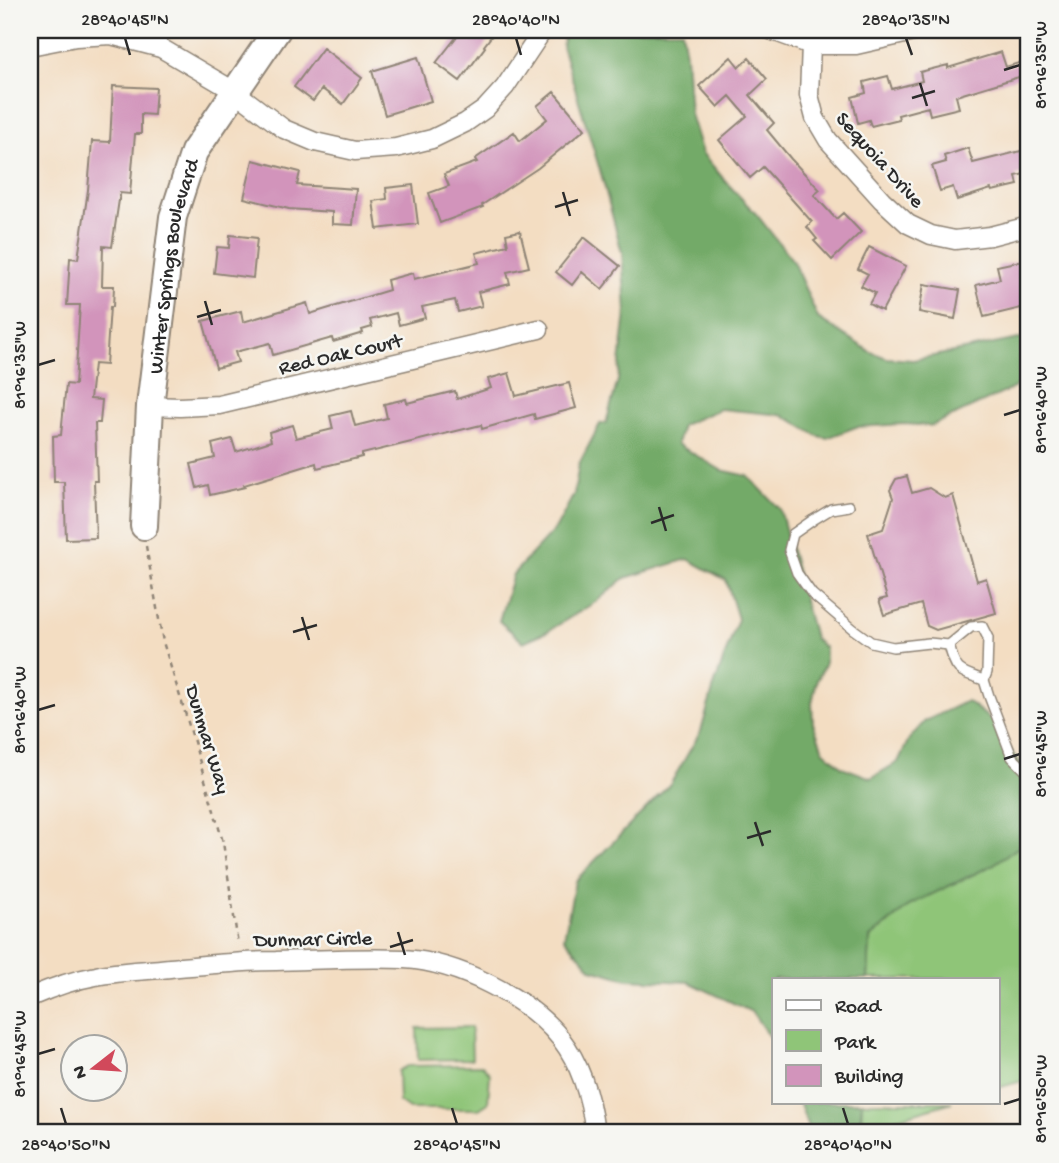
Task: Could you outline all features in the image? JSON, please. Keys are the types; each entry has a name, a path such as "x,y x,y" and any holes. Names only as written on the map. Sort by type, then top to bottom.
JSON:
{"street":[{"name":"Winter Springs Boulevard","path":"144,526 150,406 173,217 194,152 277,30"},
{"path":"30,46 76,37 111,35 161,48 234,91 284,129 315,142 355,151 396,148 432,139 465,123 485,109 505,87 543,30"},
{"path":"770,30 811,45 856,45 922,30"},
{"name":"Sequoia Drive","path":"811,45 809,95 815,118 837,150 882,200 908,224 931,235 955,240 990,236 1029,226"},
{"name":"Red Oak Court","path":"150,406 219,405 539,329"},
{"name":"Dunmar Circle","path":"30,997 52,987 96,976 241,961 404,959 439,965 497,988 553,1030 563,1041 586,1089 596,1133"}],"lane":[{"path":"849,506 831,509 793,534 789,550 797,573 812,594 871,642 893,647 929,643 949,645 971,627 982,626 988,638 987,671 984,680 1012,757 1029,774"},
{"path":"949,645 954,662 961,672 984,680"}],"path":[{"name":"Dunmar Way","path":"144,526 163,642 223,842 241,961"}],"green space":[{"path":"565,30 682,30 690,114 702,153 757,215 793,261 818,318 871,352 887,358 913,360 1029,337 1029,371 1014,388 931,426 905,424 856,427 827,438 818,436 783,415 720,409 682,425 677,444 721,470 748,476 780,509 814,638 825,648 825,664 817,680 812,703 813,723 823,750 842,767 871,778 898,762 909,739 925,721 967,701 994,722 1029,775 1029,840 991,866 911,904 870,938 868,978 772,978 772,1041 752,1012 689,982 627,979 592,969 564,938 575,881 671,783 701,731 738,619 726,580 688,559 625,578 597,601 548,631 523,642 499,621 513,574 556,528 574,494 579,464 600,424 606,423 618,380 626,313 622,253 562,46"},
{"path":"1029,840 1029,1079 1000,1087 1000,978 868,978 870,939 911,904 991,866"},
{"path":"471,1027 472,1059 418,1060 417,1028"},
{"path":"482,1065 490,1074 488,1103 479,1109 409,1109 399,1102 398,1071 407,1066"},
{"path":"800,1104 862,1104 859,1133 810,1133"},
{"path":"862,1104 945,1104 861,1129"}],"building":[{"path":"462,30 496,30 460,81 436,63"},
{"path":"323,48 362,78 343,104 322,89 313,101 294,87"},
{"path":"1001,52 1006,67 1029,60 1029,74 956,96 959,108 930,115 928,107 898,115 899,119 871,126 869,120 858,123 852,97 866,93 864,82 888,76 892,89 922,81 920,72 948,65 948,68"},
{"path":"418,57 431,101 385,115 372,71"},
{"path":"731,57 739,67 749,58 767,79 750,95 774,123 767,130 820,190 814,195 836,219 843,213 861,232 832,260 814,241 817,239 807,227 812,222 763,167 750,178 719,140 747,116 730,96 718,107 699,86"},
{"path":"113,86 156,88 154,115 141,114 141,134 135,134 130,194 120,193 112,247 103,246 102,286 114,286 106,365 94,364 90,399 102,400 100,423 95,423 96,538 66,539 64,482 54,482 53,436 61,435 66,384 75,385 80,305 67,305 70,258 78,259 92,141 110,142"},
{"path":"554,92 585,129 538,168 482,205 483,207 440,223 429,193 449,186 444,174 477,162 475,159 514,132 520,141 547,119 537,106"},
{"path":"968,148 973,163 1025,150 1029,173 1016,176 1018,185 992,191 991,189 957,200 953,187 940,191 932,166 946,162 944,156"},
{"path":"253,160 300,172 297,185 356,189 353,225 332,224 332,212 289,209 244,198"},
{"path":"413,185 418,224 377,229 373,201 387,199 386,188"},
{"path":"520,231 529,267 507,272 510,284 478,292 482,306 458,312 455,300 422,307 425,318 399,325 396,313 370,320 372,327 362,330 363,333 333,342 332,338 273,355 270,343 235,352 238,362 216,368 203,321 241,311 243,322 307,303 310,314 389,290 387,280 413,273 414,279 479,263 476,253 508,245 506,234"},
{"path":"230,235 257,238 253,278 214,273 217,247 229,248"},
{"path":"584,237 620,266 602,289 582,272 572,285 556,272"},
{"path":"869,247 906,266 882,311 869,304 875,293 861,286 868,274 858,269"},
{"path":"1029,259 1029,306 984,317 976,285 1000,279 997,266"},
{"path":"924,284 960,290 955,319 919,312"},
{"path":"509,373 516,396 569,383 576,408 535,419 534,414 482,429 481,425 362,454 362,457 317,468 316,463 244,485 245,487 210,495 208,485 197,488 191,464 215,458 212,444 232,439 236,452 271,441 269,432 292,425 296,438 333,429 330,416 351,411 355,426 387,418 384,404 406,399 407,403 455,391 457,399 491,388 488,379"},
{"path":"907,476 912,493 929,488 945,498 953,495 977,581 986,578 996,613 936,630 927,626 921,604 884,615 879,600 887,598 868,534 883,529 893,498 890,490 896,479"}]}
